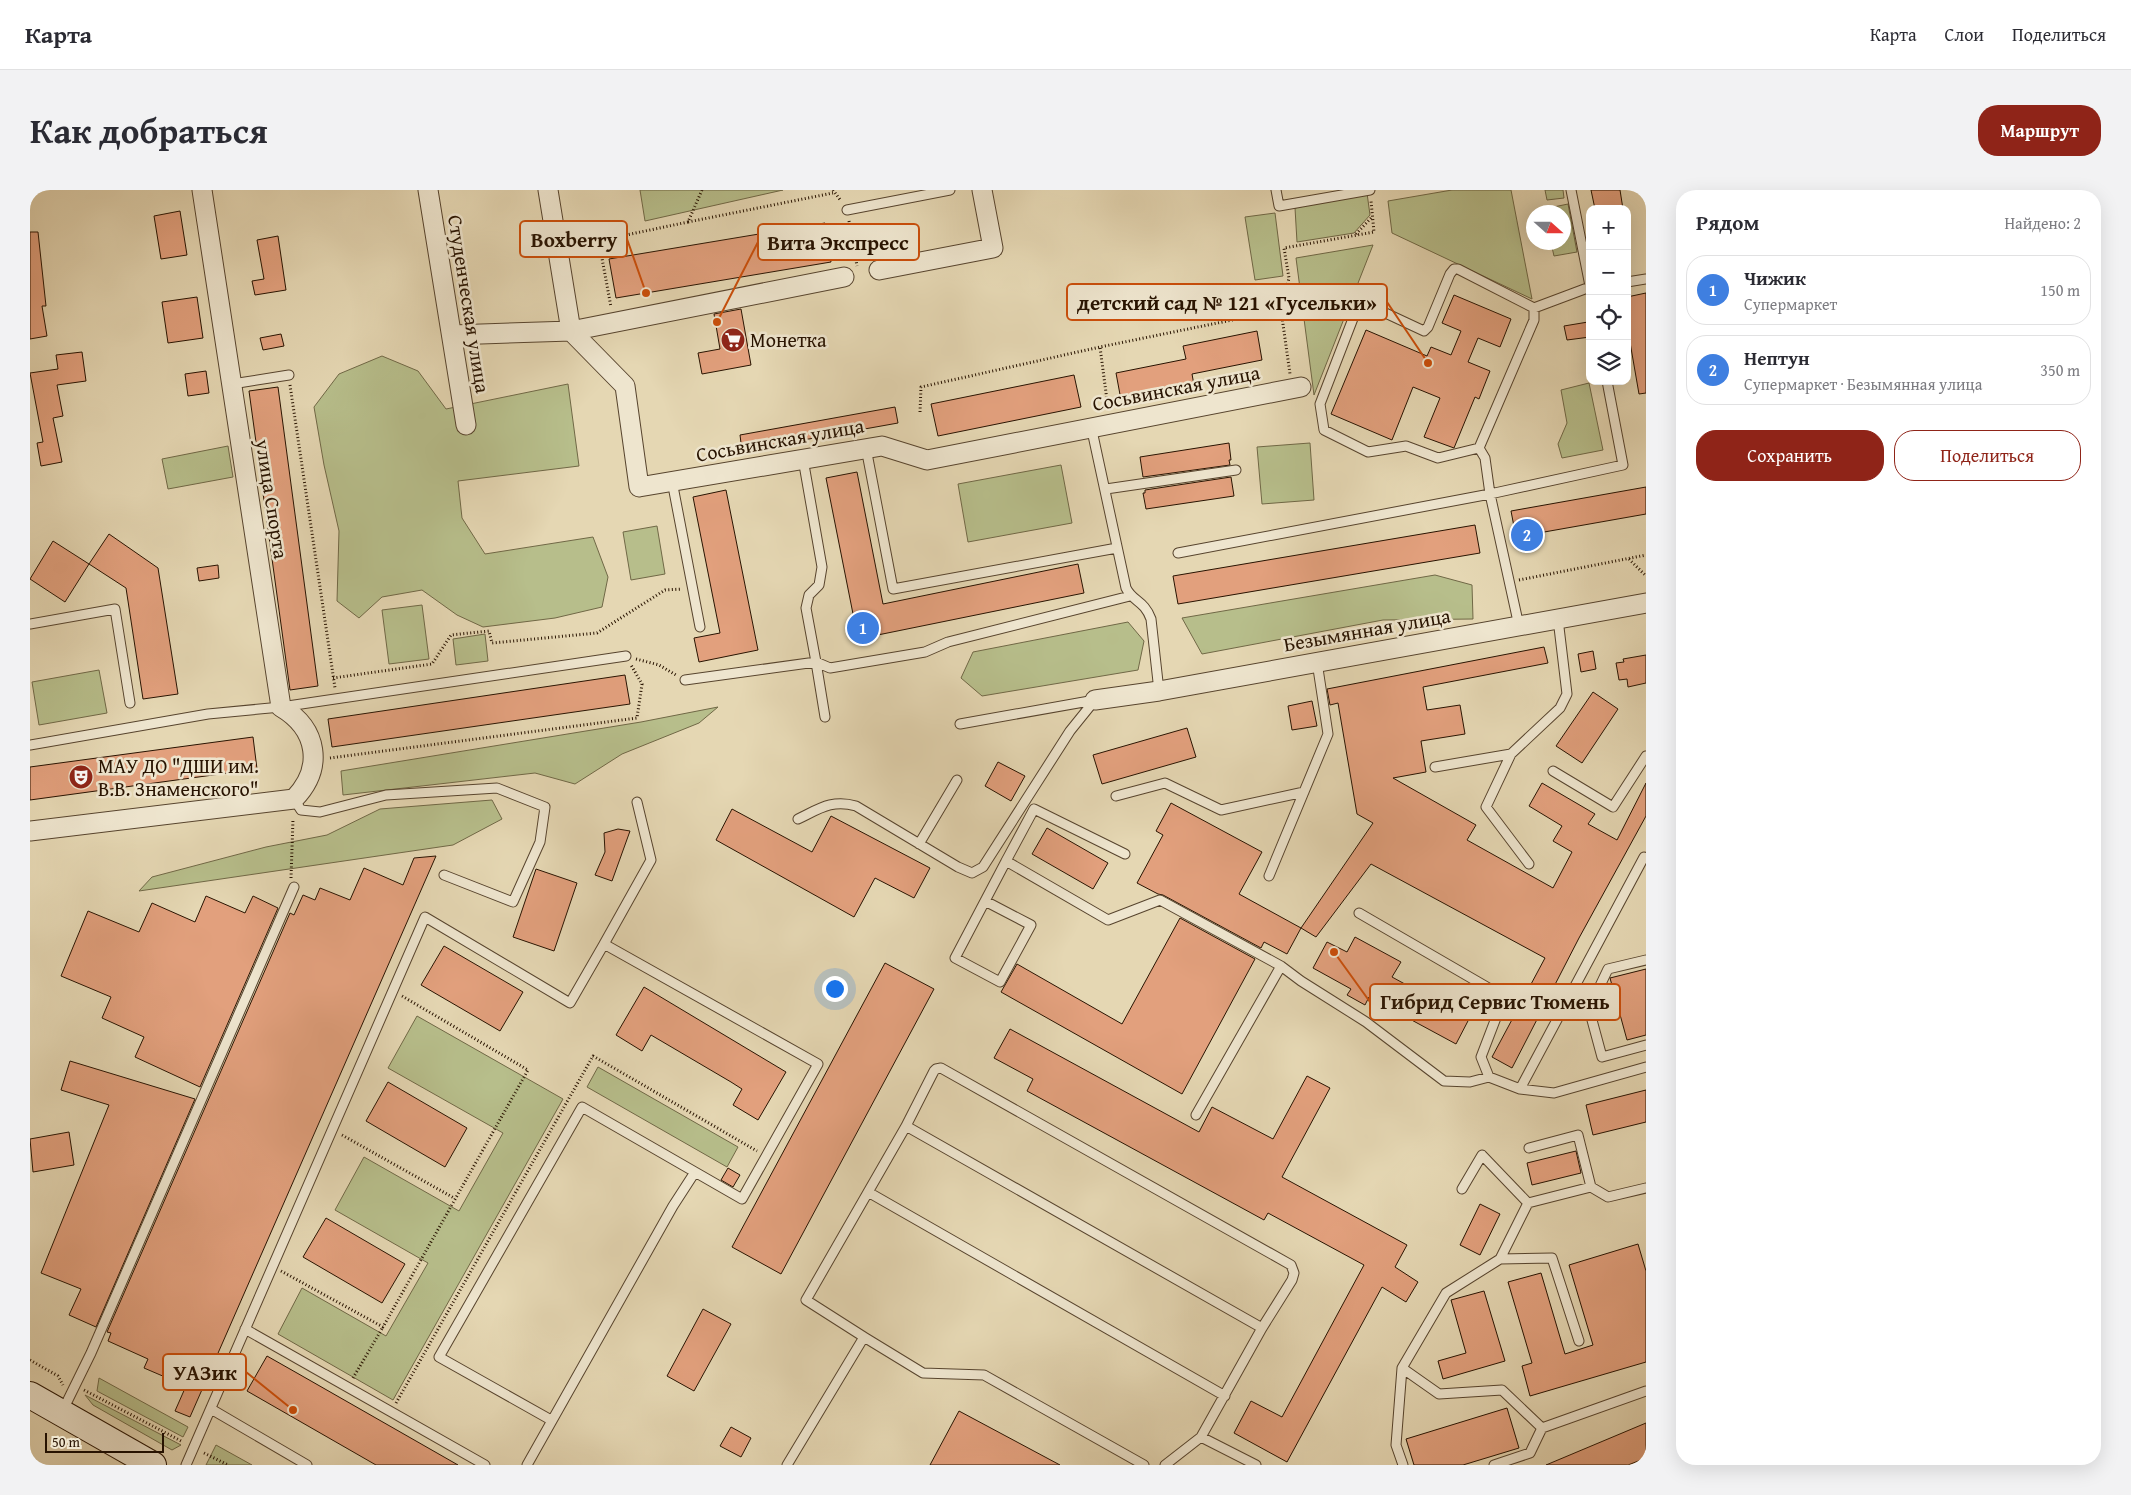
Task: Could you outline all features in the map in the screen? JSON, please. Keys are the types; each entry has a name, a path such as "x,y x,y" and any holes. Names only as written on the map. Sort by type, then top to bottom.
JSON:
{"main road":[{"path":"30,1395 152,1465"}],"street":[{"name":"улица Спорта","path":"202,190 281,707"},
{"name":"Студенческая улица","path":"428,190 466,424"},
{"path":"548,190 571,331"},
{"path":"879,270 993,248 982,190"},
{"path":"452,335 571,331 851,276"},
{"name":"Сосьвинская улица","path":"571,331 625,386 639,487 882,446 927,460 1091,426 1297,388"},
{"name":"Безымянная улица","path":"1095,700 1160,691 1646,603"},
{"path":"30,831 294,798 308,781 313,760 310,739 299,720 281,707"}],"lane":[{"path":"846,210 950,190"},
{"path":"1276,190 1279,206 1370,190"},
{"path":"1571,190 1586,266"},
{"path":"1479,448 1438,458 1406,446 1368,452 1324,430 1320,404 1359,303 1364,303 1424,332 1454,269 1458,269 1534,308 1586,288"},
{"path":"1631,281 1646,279"},
{"path":"1479,448 1534,320 1534,308"},
{"path":"232,384 289,375"},
{"path":"1178,553 1490,494 1623,465 1608,385"},
{"path":"1091,426 1106,489 1117,548 1130,596 1144,605 1151,619 1160,691"},
{"path":"866,448 893,589 1117,548"},
{"path":"1479,448 1486,458 1490,494 1519,626"},
{"path":"803,459 822,566 819,585 809,595 806,608 825,717"},
{"path":"1106,489 1236,470"},
{"path":"672,482 700,627"},
{"path":"685,680 816,662 830,668 925,652 948,642 1130,596"},
{"path":"30,624 115,609 130,703"},
{"path":"1529,864 1486,807 1511,754 1565,702 1567,685 1558,619"},
{"path":"30,745 208,714 281,707 626,656"},
{"path":"1269,876 1328,734 1317,662"},
{"path":"960,724 1095,700"},
{"path":"798,819 832,803 856,806 918,844 972,873 982,867 1070,731 1095,700"},
{"path":"1435,767 1511,754"},
{"path":"1553,771 1613,807 1646,756"},
{"path":"918,844 957,780"},
{"path":"1116,796 1165,783 1220,810 1304,792"},
{"path":"294,798 300,810 320,812 386,795 497,788 545,807 540,842 513,902 444,875"},
{"path":"186,1465 425,917 570,1003 650,860 637,802"},
{"path":"985,901 1031,925 1000,982 955,958 1006,861 1034,809 1125,854"},
{"path":"1520,1089 1644,857"},
{"path":"1006,861 1108,920 1160,900 1281,966 1301,981 1366,1022 1444,1081 1470,1082 1490,1078 1520,1089 1554,1093 1646,1067"},
{"path":"62,1413 91,1353 294,887"},
{"path":"1358,913 1504,997 1481,1057 1490,1078"},
{"path":"551,1420 439,1357 582,1107 742,1199 818,1064 604,944"},
{"path":"1646,960 1608,970 1589,1009 1602,1056 1646,1045"},
{"path":"1196,1115 1281,966"},
{"path":"1144,1465 984,1375 922,1373 806,1300 906,1126 936,1068 946,1069 1290,1266 1294,1273 1292,1280 1262,1328 1201,1436 1165,1465"},
{"path":"906,1126 1262,1328"},
{"path":"1529,1148 1578,1134 1591,1186 1608,1197 1646,1188"},
{"path":"1462,1189 1482,1155 1528,1204"},
{"path":"527,1465 694,1172"},
{"path":"1402,1465 1396,1444 1402,1368 1446,1293 1500,1259 1528,1204 1591,1186"},
{"path":"868,1192 1225,1396"},
{"path":"1500,1259 1552,1258 1579,1341"},
{"path":"245,1329 485,1465"},
{"path":"787,1465 864,1337"},
{"path":"1402,1368 1439,1394 1502,1390 1542,1428"},
{"path":"1494,1465 1530,1453 1542,1428 1646,1391"},
{"path":"211,1409 307,1465"},
{"path":"1201,1436 1256,1465"}],"path":[{"path":"688,222 702,190"},
{"path":"558,250 833,193 833,190"},
{"path":"1297,388 1281,310 1289,278 1284,248 1374,232 1370,190"},
{"path":"846,210 851,276"},
{"path":"1355,235 1373,216"},
{"path":"599,242 613,323"},
{"path":"920,412 921,387 1100,346 1281,310"},
{"path":"1100,346 1110,423"},
{"path":"289,375 336,698"},
{"path":"1509,582 1646,555"},
{"path":"1628,558 1646,576"},
{"path":"333,678 432,664 451,635 488,631 492,643 597,633 665,590 692,588"},
{"path":"626,656 659,665 685,680"},
{"path":"313,760 637,718 642,684 626,656"},
{"path":"294,798 291,878 294,887"},
{"path":"347,1387 383,1327 454,1198 528,1070 393,991"},
{"path":"391,1412 593,1056 766,1157"},
{"path":"332,1130 454,1198"},
{"path":"273,1266 383,1327"},
{"path":"58,1376 228,1465"}],"green space":[{"path":"640,190 783,190 645,221"},
{"path":"1452,190 1511,190 1532,299 1392,233 1388,201"},
{"path":"1545,190 1563,190 1564,198 1547,200"},
{"path":"1367,193 1370,215 1354,233 1297,242 1295,208"},
{"path":"1275,213 1283,276 1255,280 1245,217"},
{"path":"1571,220 1577,252 1554,256 1553,250 1571,250"},
{"path":"1373,245 1314,395 1296,258"},
{"path":"382,356 418,371 446,409 568,384 579,466 458,481 462,518 485,554 593,537 608,577 602,607 555,618 483,627 457,615 422,590 382,597 359,618 337,601 339,531 324,465 314,407 339,374"},
{"path":"1586,384 1589,385 1603,450 1562,458 1558,444 1567,423 1561,390"},
{"path":"1310,443 1314,500 1262,504 1257,447"},
{"path":"228,446 233,477 168,489 162,459"},
{"path":"1061,465 1072,523 968,542 958,484"},
{"path":"657,526 665,574 631,580 623,532"},
{"path":"1435,575 1472,585 1473,619 1383,620 1202,654 1182,618"},
{"path":"422,605 429,659 389,664 382,610"},
{"path":"1128,622 1144,641 1138,670 982,696 961,678 973,652"},
{"path":"485,634 488,661 456,665 453,639"},
{"path":"99,670 107,713 39,725 32,682"},
{"path":"718,707 699,723 622,754 575,784 535,773 343,795 341,771 641,722"},
{"path":"492,800 502,819 453,845 139,891 152,877 266,847 327,835 380,809"},
{"path":"417,1016 563,1099 393,1400 278,1334 302,1288 386,1336 428,1263 335,1210 364,1157 459,1211 503,1133 388,1068"},
{"path":"598,1067 738,1147 727,1167 587,1087"},
{"path":"99,1378 188,1427 183,1437 97,1391"},
{"path":"85,1395 181,1445 172,1450 93,1405"},
{"path":"216,1445 252,1465 206,1465"}],"building":[{"path":"1591,190 1620,190 1622,205 1594,205"},
{"path":"180,211 187,255 161,259 154,216"},
{"path":"825,223 831,262 616,298 609,259"},
{"path":"30,232 38,232 46,306 42,306 47,336 30,339"},
{"path":"278,236 286,290 255,295 252,281 264,279 257,240"},
{"path":"1646,293 1646,393 1639,394 1631,348 1631,296"},
{"path":"1454,295 1511,319 1500,347 1478,338 1468,362 1490,371 1479,399 1475,397 1454,448 1424,437 1440,398 1413,387 1392,440 1331,414 1366,330 1427,356 1431,347 1451,355 1461,331 1442,323"},
{"path":"197,297 203,338 168,343 162,302"},
{"name":"Монетка","path":"741,309 751,365 702,374 698,353 720,349 714,314"},
{"path":"1586,322 1586,338 1567,340 1564,326"},
{"path":"1257,331 1262,360 1192,374 1194,385 1121,400 1116,373 1186,359 1183,346"},
{"path":"281,334 284,346 263,350 260,338"},
{"path":"82,352 86,381 57,385 63,416 53,418 62,462 41,466 37,443 43,442 30,373 58,369 56,355"},
{"path":"206,371 209,393 188,396 185,374"},
{"path":"1074,375 1081,407 938,436 931,404"},
{"path":"278,387 318,686 290,690 249,391"},
{"path":"895,407 898,423 742,451 740,435"},
{"path":"1229,443 1230,465 1143,477 1140,457"},
{"path":"857,472 883,604 1078,564 1084,593 858,639 826,478"},
{"path":"1231,477 1234,496 1146,509 1143,493 1145,493 1145,490"},
{"path":"1646,487 1646,514 1516,537 1511,511"},
{"path":"726,490 758,650 699,662 694,638 720,633 693,497"},
{"path":"1475,525 1480,553 1178,604 1173,576"},
{"path":"109,534 158,568 178,694 143,699 126,588 89,564"},
{"path":"53,541 89,564 65,602 30,579"},
{"path":"218,565 219,578 199,581 197,568"},
{"path":"1544,647 1548,663 1423,687 1427,710 1460,705 1465,734 1421,741 1426,772 1393,778 1476,825 1467,840 1553,888 1572,852 1553,841 1562,826 1529,806 1542,783 1595,814 1588,824 1617,840 1646,783 1646,816 1579,938 1512,1068 1492,1057 1545,958 1371,864 1316,937 1301,928 1373,823 1357,814 1338,703 1330,705 1327,689"},
{"path":"1593,651 1596,669 1581,672 1578,654"},
{"path":"1646,655 1646,683 1628,687 1627,679 1619,680 1616,663 1624,662 1623,659"},
{"path":"625,675 630,704 332,747 328,719"},
{"path":"1593,692 1618,709 1582,763 1556,746"},
{"path":"1312,701 1317,726 1292,730 1288,706"},
{"path":"1187,728 1196,757 1102,784 1093,755"},
{"path":"253,737 257,769 30,800 30,767"},
{"path":"998,762 1025,776 1011,801 985,786"},
{"path":"1171,803 1262,852 1239,894 1301,928 1287,954 1264,942 1261,948 1137,883 1163,835 1156,831"},
{"path":"732,809 812,852 831,816 930,868 914,898 875,878 854,917 716,840"},
{"path":"1047,828 1108,863 1093,889 1032,854"},
{"path":"618,829 630,831 612,881 595,875 605,852 604,833"},
{"path":"436,856 190,1417 175,1411 186,1386 144,1368 148,1359 108,1341 111,1333 107,1332 290,913 294,915 303,895 315,900 320,888 350,900 364,868 403,885 414,858"},
{"path":"536,869 577,883 554,951 513,937"},
{"path":"206,896 245,913 253,896 278,908 200,1087 135,1057 144,1037 102,1018 111,997 61,976 88,911 139,932 152,903 195,922"},
{"path":"1180,918 1255,959 1182,1094 1001,992 1017,964 1122,1024"},
{"path":"1355,937 1401,962 1392,977 1469,1019 1456,1044 1369,997 1365,1005 1347,995 1351,989 1313,968 1327,942 1347,952"},
{"path":"444,946 523,992 500,1031 421,985"},
{"path":"885,963 934,989 781,1274 732,1247"},
{"path":"1646,969 1646,1035 1627,1040 1610,978"},
{"path":"644,987 786,1072 758,1120 733,1105 742,1089 731,1082 651,1035 642,1051 616,1035"},
{"path":"1010,1029 1199,1132 1212,1107 1273,1139 1307,1076 1330,1088 1282,1177 1407,1245 1395,1267 1418,1282 1406,1302 1382,1287 1287,1462 1234,1433 1251,1401 1282,1417 1364,1265 1268,1213 1264,1220 1027,1091 1033,1079 994,1058"},
{"path":"70,1061 195,1099 96,1327 69,1315 81,1289 41,1273 109,1105 61,1090"},
{"path":"388,1082 467,1128 445,1167 366,1121"},
{"path":"1646,1090 1646,1122 1593,1135 1586,1105"},
{"path":"69,1132 74,1165 33,1172 30,1139"},
{"path":"1576,1151 1581,1173 1532,1185 1527,1163"},
{"path":"728,1168 740,1175 733,1187 721,1180"},
{"path":"1480,1204 1500,1214 1480,1255 1460,1245"},
{"path":"326,1218 405,1264 382,1303 303,1257"},
{"path":"1638,1244 1646,1271 1646,1362 1530,1396 1522,1366 1532,1363 1508,1282 1541,1273 1565,1354 1593,1345 1569,1265"},
{"path":"1484,1291 1505,1361 1443,1379 1438,1361 1466,1353 1451,1300"},
{"path":"703,1309 731,1324 694,1391 667,1376"},
{"path":"267,1356 458,1465 376,1465 247,1391"},
{"path":"1507,1408 1519,1448 1463,1465 1414,1465 1406,1439"},
{"path":"959,1411 1060,1465 930,1465"},
{"path":"1646,1423 1646,1458 1628,1465 1546,1465"},
{"path":"731,1427 751,1438 741,1457 720,1446"}],"place":[{"name":"Boxberry","path":"646,293"},
{"name":"Вита Экспресс","path":"717,322"},
{"name":"Монетка","path":"733,340"},
{"name":"детский сад № 121 «Гусельки»","path":"1428,363"},
{"name":"Нептун","path":"1527,535"},
{"name":"Чижик","path":"863,628"},
{"name":"МАУ ДО \"ДШИ им. В.В. Знаменского\"","path":"81,777"},
{"name":"Гибрид Сервис Тюмень","path":"1334,952"},
{"name":"УАЗик","path":"293,1410"}]}
